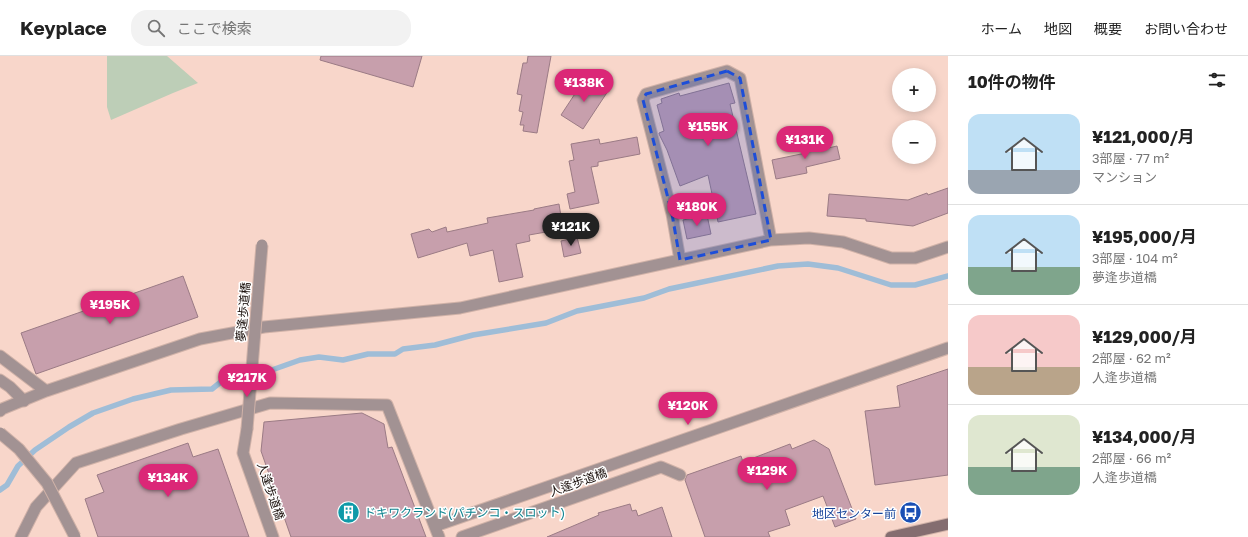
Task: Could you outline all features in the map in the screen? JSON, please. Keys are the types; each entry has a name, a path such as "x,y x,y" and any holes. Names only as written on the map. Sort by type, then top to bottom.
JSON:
{"main road":[{"path":"891,537 948,524"}],"street":[{"path":"680,260 672,214 643,100 646,94 727,71 740,78 771,240"},
{"path":"0,411 46,391 200,339 264,327 460,308 771,240 808,238 843,242 891,258 915,258 948,247"},
{"name":"夢逢歩道橋","path":"244,453 262,245"},
{"path":"435,526 948,348"},
{"path":"0,356 46,391"},
{"path":"0,380 24,400"},
{"path":"21,537 36,507 76,464 182,429 270,403 387,405 439,537"},
{"path":"0,433 19,449 47,483 75,537"},
{"name":"人逢歩道橋","path":"244,453 273,537"},
{"name":"人逢歩道橋","path":"462,537 661,467 680,475"}],"highlighted area":[{"path":"727,71 740,78 771,240 680,260 672,214 643,100 646,94"}],"green space":[{"path":"107,56 167,56 198,83 111,120 107,107"}],"building":[{"path":"321,56 422,56 413,87 320,60"},
{"path":"528,56 551,56 537,133 523,131 524,125 520,125 523,112 519,111 522,95 517,94 523,63 527,63"},
{"path":"586,77 608,91 583,129 561,115"},
{"path":"729,83 735,103 730,104 756,214 718,222 708,175 680,186 667,150 659,134 664,131 657,105 662,103 661,99 679,93 680,96"},
{"path":"637,137 640,154 598,162 598,166 591,167 599,203 570,209 567,194 575,192 569,161 574,160 571,144 599,139 600,144"},
{"path":"821,139 824,149 837,146 840,159 806,167 807,173 776,179 772,160 806,153 804,144"},
{"path":"948,188 948,213 913,226 866,221 866,219 827,216 829,194 908,200 927,193 928,195"},
{"path":"559,204 563,229 529,235 530,241 516,244 523,277 499,282 493,250 470,256 467,243 418,258 411,234 429,229 432,232 446,227 447,232 488,223 487,218"},
{"path":"707,215 711,234 687,239 683,220"},
{"path":"577,237 581,253 564,257 561,241"},
{"path":"183,276 198,317 36,374 21,333"},
{"path":"948,369 948,475 875,485 865,411 900,407 897,386"},
{"path":"362,413 384,424 388,448 392,447 426,537 291,537 261,451 264,422"},
{"path":"814,440 829,449 856,519 835,527 823,496 785,510 790,525 768,532 770,537 705,537 685,480 687,475 741,456 743,462 790,444 792,449"},
{"path":"188,443 193,457 218,449 249,537 98,537 85,499 104,492 97,475"},
{"path":"630,504 632,511 636,510 638,516 662,507 672,537 547,537 599,515 598,513"}],"waterway":[{"path":"0,490 7,485 18,466 35,450 93,413 133,399 171,390 212,389 227,377 237,373 269,371 300,360 319,357 343,360 368,354 395,354 403,349 435,345 473,335 546,323 577,311 644,298 669,289 778,266 808,264 838,268 891,285 915,285 948,276"}],"place":[{"name":"ドキワクランド(パチンコ・スロット)","path":"349,512"},
{"name":"地区センター前","path":"911,513"}]}
